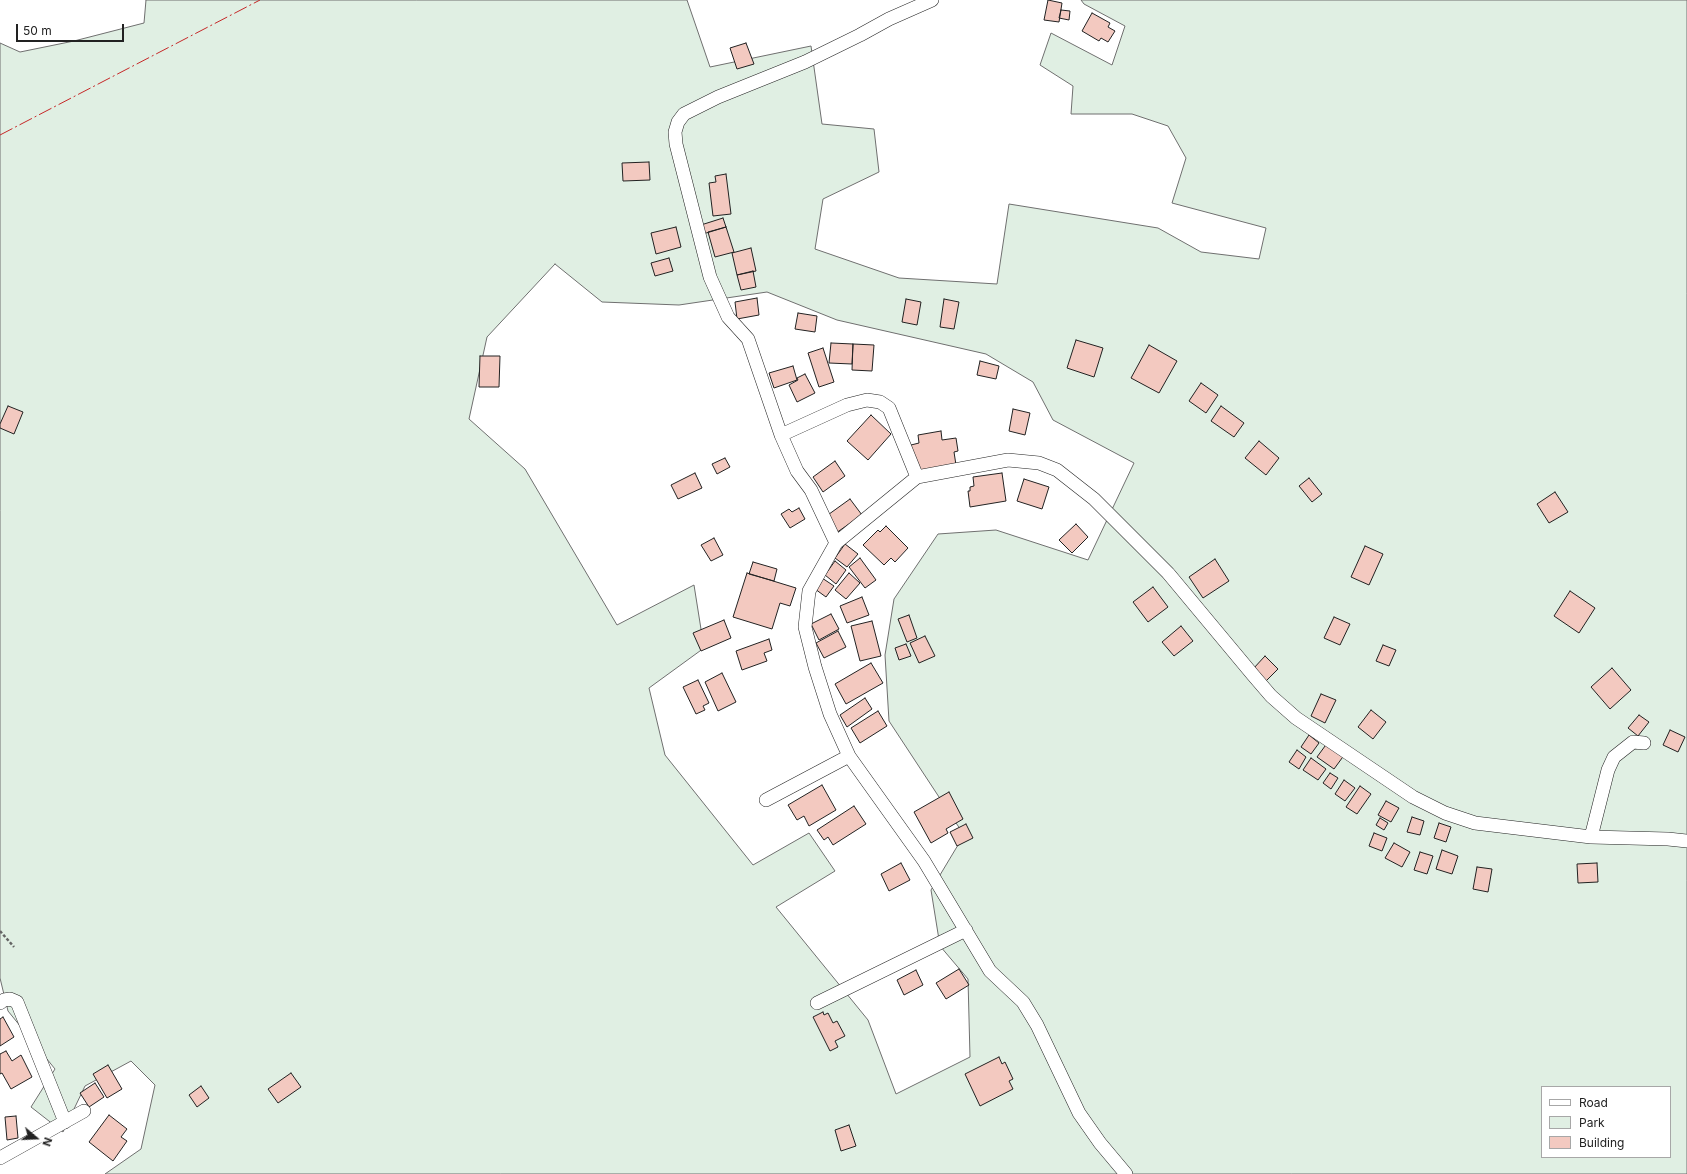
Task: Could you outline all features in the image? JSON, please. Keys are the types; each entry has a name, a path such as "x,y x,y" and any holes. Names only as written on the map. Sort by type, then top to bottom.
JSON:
{"street":[{"path":"836,544 811,490 797,470 781,435 748,339 728,317 710,276 676,144 675,132 678,122 684,114 718,97 805,62 889,19 932,0"},
{"path":"781,435 847,405 867,400 880,402 889,408 917,477"},
{"path":"1126,1174 1100,1143 1079,1113 1037,1025 1026,1008 1022,1002 990,971 909,839 849,756 830,714 815,667 805,627 809,591 836,544 917,477 1008,460 1039,463 1057,470 1094,498 1168,573 1253,675 1272,696 1296,718 1413,797 1445,813 1475,822 1591,837 1668,839 1687,841"},
{"path":"1591,837 1608,770 1614,757 1633,742 1644,743"},
{"path":"766,800 849,756"},
{"path":"817,1003 966,930"},
{"path":"0,1003 4,1000 10,999 17,1002 65,1122"},
{"path":"0,1158 84,1111"}],"path":[{"path":"0,931 14,947"}],"green space":[{"path":"146,0 687,0 710,67 811,46 822,124 874,129 879,172 823,199 815,249 899,278 997,284 1009,204 1158,228 1201,252 1259,259 1266,228 1172,203 1186,158 1168,126 1132,114 1071,114 1073,86 1040,65 1051,33 1112,65 1125,26 1084,4 1081,0 1687,0 1687,1174 105,1174 141,1149 155,1085 131,1061 85,1086 63,1132 31,1107 55,1069 8,1011 0,978 0,43 20,52 74,41 144,23","holes":["555,264 602,302 679,305 767,292 837,320 986,354 1033,382 1053,420 1134,463 1088,560 996,530 938,534 894,599 885,655 889,721 964,835 931,890 940,946 968,979 970,1057 896,1094 868,1020 776,907 835,871 809,833 753,865 665,755 649,688 704,648 694,585 617,625 525,469 469,419 487,337"]}],"building":[{"path":"1048,0 1062,3 1059,22 1044,20"},
{"path":"1061,10 1070,11 1069,20 1059,18"},
{"path":"1092,13 1110,23 1108,27 1115,31 1108,42 1101,38 1099,41 1082,31"},
{"path":"746,43 754,64 737,69 730,48"},
{"path":"649,162 650,180 623,181 622,163"},
{"path":"726,174 731,214 713,216 709,183 716,182 715,176"},
{"path":"723,218 726,227 703,234 701,225"},
{"path":"676,227 681,247 656,254 651,233"},
{"path":"726,227 734,252 715,257 708,232"},
{"path":"751,248 756,271 737,275 732,253"},
{"path":"669,258 673,271 655,276 651,263"},
{"path":"753,271 756,287 741,290 737,275"},
{"path":"757,298 759,315 737,319 735,302"},
{"path":"906,299 921,302 917,325 902,322"},
{"path":"944,299 959,302 954,329 940,327"},
{"path":"798,313 817,316 815,332 795,329"},
{"path":"1076,340 1103,348 1094,377 1067,368"},
{"path":"831,343 853,344 852,364 829,363"},
{"path":"853,344 874,345 872,371 852,370"},
{"path":"1149,345 1177,361 1159,393 1131,378"},
{"path":"823,348 834,382 819,387 808,353"},
{"path":"480,356 500,356 499,387 479,387"},
{"path":"980,361 999,366 996,379 977,375"},
{"path":"793,366 797,380 774,388 769,373"},
{"path":"805,374 815,393 797,402 789,385 798,380 797,378"},
{"path":"1201,383 1218,395 1206,413 1189,401"},
{"path":"8,406 23,412 14,434 0,428 0,424"},
{"path":"1221,406 1244,423 1234,437 1211,421"},
{"path":"1013,409 1030,413 1025,435 1009,431"},
{"path":"871,415 891,434 868,460 847,441"},
{"path":"941,431 942,440 956,438 958,451 954,452 956,465 916,472 911,445 919,443 918,435"},
{"path":"1259,441 1279,458 1266,475 1245,458"},
{"path":"725,458 730,467 717,474 712,464"},
{"path":"835,461 845,476 823,492 813,477"},
{"path":"695,473 702,488 678,499 671,485"},
{"path":"1002,473 1006,501 970,507 968,491 970,491 970,487 974,486 973,477"},
{"path":"1309,478 1322,494 1312,502 1299,486"},
{"path":"1024,479 1049,487 1042,509 1017,501"},
{"path":"1555,492 1568,512 1549,523 1537,504"},
{"path":"850,499 862,515 836,533 825,517"},
{"path":"799,508 805,519 790,528 781,514 789,509 792,512"},
{"path":"1076,524 1088,537 1072,553 1059,540"},
{"path":"886,526 908,548 895,562 891,558 884,565 863,545 878,530 880,532"},
{"path":"714,538 723,555 711,561 701,545"},
{"path":"845,544 858,554 847,567 835,558"},
{"path":"1365,546 1383,554 1369,585 1351,577"},
{"path":"860,558 876,580 865,588 849,567"},
{"path":"1215,559 1229,581 1203,598 1189,577"},
{"path":"835,561 846,570 836,584 825,575"},
{"path":"753,562 777,569 774,581 749,574"},
{"path":"747,573 796,588 790,606 780,603 772,629 733,617"},
{"path":"849,573 860,583 846,599 835,590"},
{"path":"822,578 834,586 826,597 815,589"},
{"path":"1153,587 1168,607 1148,622 1133,602"},
{"path":"1570,591 1595,608 1579,633 1554,616"},
{"path":"862,597 869,615 847,623 840,606"},
{"path":"831,614 839,629 819,640 811,624"},
{"path":"909,615 917,638 907,642 898,619"},
{"path":"1334,617 1350,624 1340,645 1324,638"},
{"path":"724,620 731,638 701,651 693,633"},
{"path":"872,621 881,656 860,661 851,626"},
{"path":"1181,626 1193,641 1174,656 1162,642"},
{"path":"838,631 846,647 824,658 816,643"},
{"path":"925,636 935,656 919,663 910,643"},
{"path":"769,639 772,650 764,653 767,661 742,670 736,651"},
{"path":"906,644 911,656 899,660 895,648"},
{"path":"1383,645 1396,650 1389,666 1376,661"},
{"path":"1265,656 1278,669 1265,682 1253,669"},
{"path":"871,663 883,683 846,704 835,684"},
{"path":"1612,668 1631,690 1610,709 1591,687"},
{"path":"722,673 736,702 718,711 705,682"},
{"path":"698,680 709,703 703,706 705,710 696,714 683,687"},
{"path":"1321,694 1336,700 1325,723 1311,716"},
{"path":"865,698 872,709 847,727 840,715"},
{"path":"1371,710 1386,722 1373,739 1358,727"},
{"path":"878,711 887,726 860,743 851,728"},
{"path":"1639,715 1649,722 1638,736 1628,728"},
{"path":"1670,730 1685,737 1678,752 1663,745"},
{"path":"1309,735 1319,743 1311,754 1301,747"},
{"path":"1328,742 1345,754 1334,769 1317,757"},
{"path":"1297,750 1306,757 1299,769 1289,762"},
{"path":"1311,758 1326,769 1318,780 1303,770"},
{"path":"1330,773 1338,778 1331,789 1323,783"},
{"path":"1344,780 1355,788 1345,801 1335,794"},
{"path":"822,785 836,810 809,826 804,816 797,820 788,805"},
{"path":"1360,786 1371,794 1357,814 1346,807"},
{"path":"949,792 963,819 946,829 948,833 931,843 914,812"},
{"path":"1386,801 1399,808 1391,822 1378,815"},
{"path":"854,806 866,824 833,845 828,837 824,840 817,830"},
{"path":"1412,817 1424,821 1420,835 1407,832"},
{"path":"1380,818 1388,823 1384,830 1376,825"},
{"path":"1439,823 1451,827 1446,842 1434,838"},
{"path":"966,824 973,838 957,846 950,832"},
{"path":"1374,833 1387,838 1382,851 1369,846"},
{"path":"1394,843 1410,852 1402,867 1385,858"},
{"path":"1442,850 1458,856 1452,874 1436,869"},
{"path":"1420,852 1433,856 1427,874 1414,870"},
{"path":"901,863 910,880 889,891 881,874"},
{"path":"1597,863 1598,882 1578,883 1577,864"},
{"path":"1477,867 1492,869 1488,892 1473,889"},
{"path":"959,969 969,985 946,999 936,983"},
{"path":"916,970 923,985 904,995 897,980"},
{"path":"823,1012 824,1015 828,1013 833,1023 837,1021 845,1036 835,1041 838,1047 830,1051 813,1017"},
{"path":"3,1017 14,1037 0,1046 0,1019"},
{"path":"6,1051 12,1061 21,1055 32,1077 11,1089 2,1073 0,1074 0,1054"},
{"path":"999,1057 1002,1064 1005,1062 1013,1079 1009,1081 1013,1089 980,1106 965,1074"},
{"path":"108,1065 122,1089 107,1098 93,1074"},
{"path":"291,1073 301,1087 278,1103 268,1089"},
{"path":"95,1083 104,1097 89,1107 80,1093"},
{"path":"201,1086 209,1098 197,1107 189,1095"},
{"path":"109,1115 127,1129 121,1137 127,1141 113,1161 89,1142"},
{"path":"16,1116 18,1138 7,1140 5,1117"},
{"path":"849,1125 856,1146 841,1151 835,1130"}],"power":[{"path":"0,135 260,0"}]}
